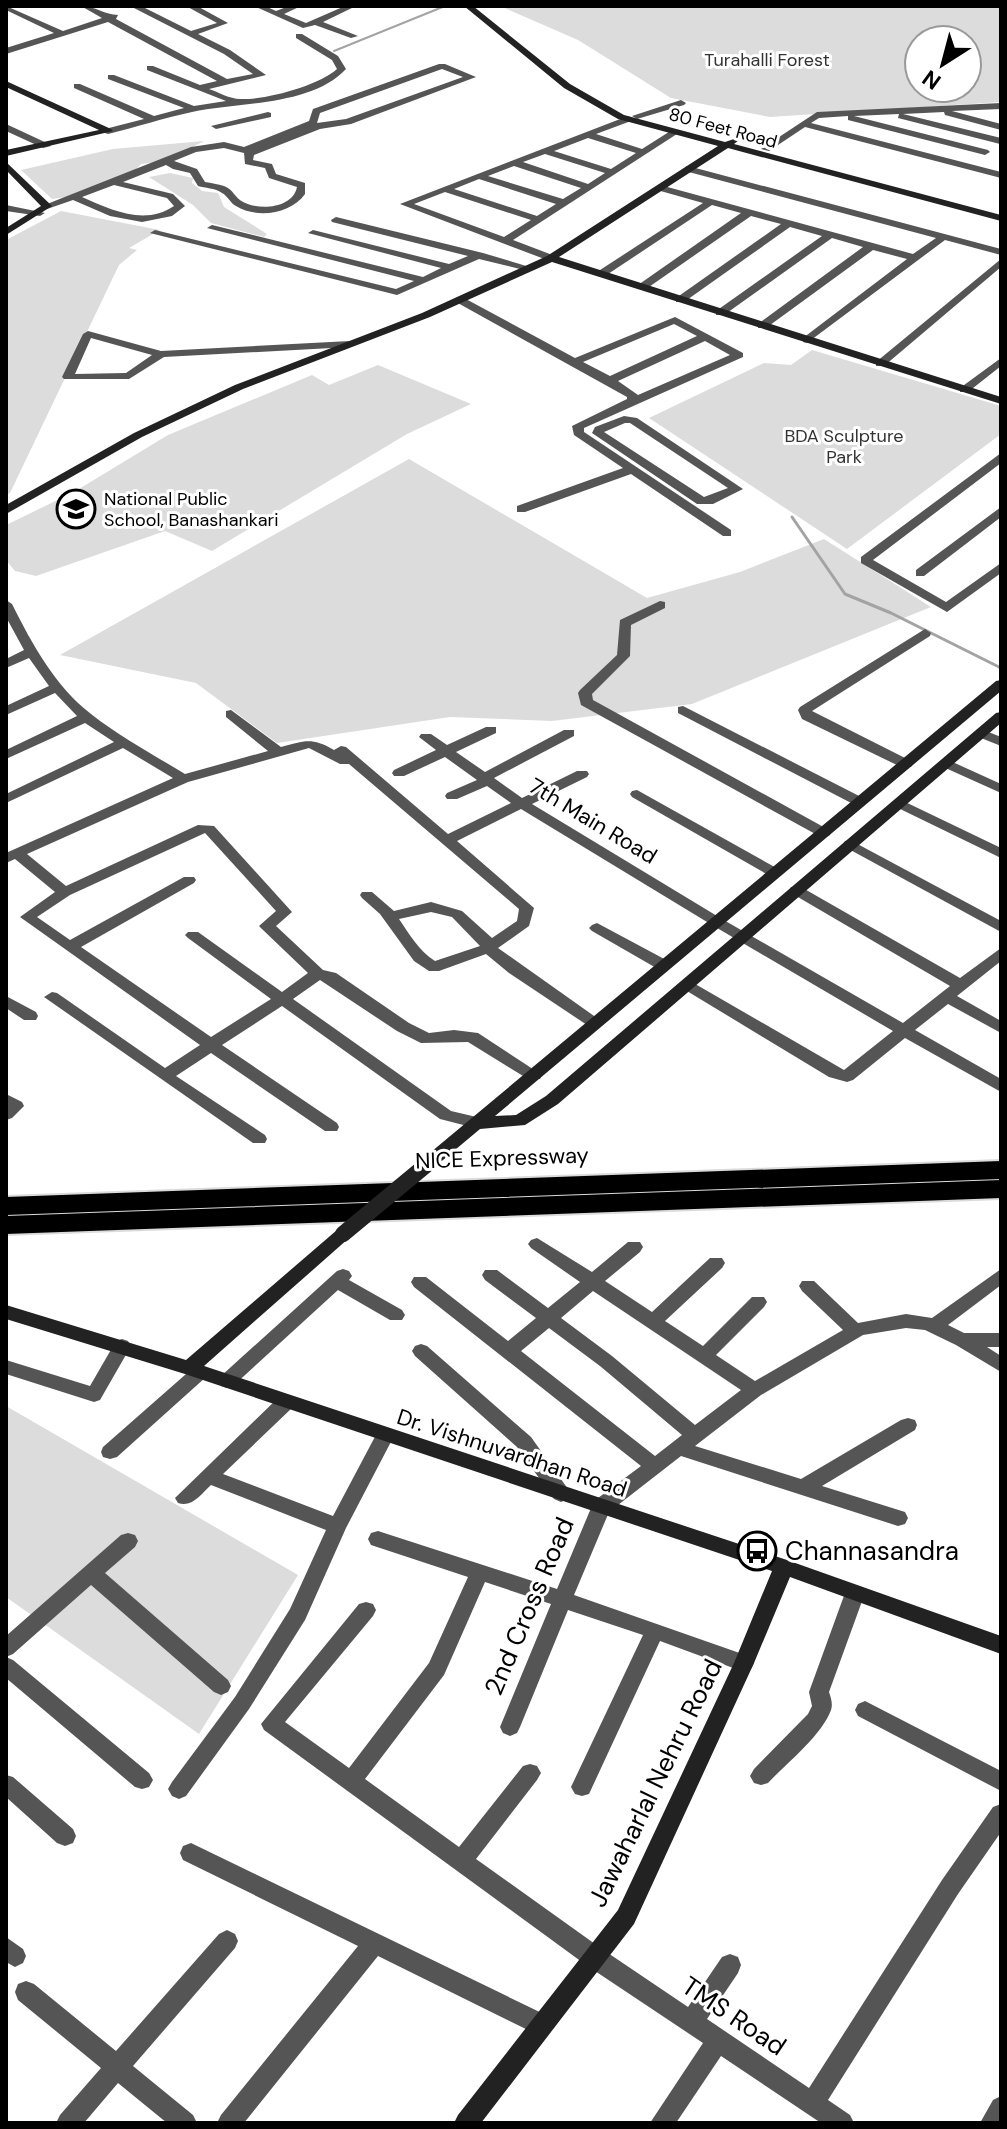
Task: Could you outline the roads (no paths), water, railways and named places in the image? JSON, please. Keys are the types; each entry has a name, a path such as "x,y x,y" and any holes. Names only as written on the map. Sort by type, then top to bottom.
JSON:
{"highway":[{"name":"NICE Expressway","path":"6,1206 1001,1170"},
{"path":"6,1225 1001,1189"}],"main road":[{"name":"80 Feet Road","path":"468,6 550,70 633,118 675,132 766,149 1001,210"},
{"name":"80 Feet Road","path":"474,6 550,70"},
{"path":"6,84 108,131"},
{"name":"80 Feet Road","path":"633,118 1001,218"},
{"path":"6,153 108,131"},
{"path":"6,510 138,435 239,387 460,300 551,258 730,143"},
{"path":"6,165 44,210 6,232"},
{"path":"551,258 1001,401"},
{"path":"194,1370 343,1234 1000,685"},
{"path":"479,1123 519,1121 552,1100 1001,716"},
{"name":"Dr. Vishnuvardhan Road","path":"6,1312 122,1346 784,1567 1001,1645"},
{"name":"Jawaharlal Nehru Road","path":"466,2123 626,1917 744,1663 784,1567"}],"street":[{"path":"85,6 225,82"},
{"path":"6,51 151,6"},
{"path":"190,6 224,23 190,34"},
{"path":"258,6 303,26 352,6"},
{"path":"276,14 297,6"},
{"path":"6,7 63,34"},
{"path":"137,8 227,52 261,75 199,88"},
{"path":"315,22 354,36"},
{"path":"108,131 194,109 307,88 337,75 342,69 335,58 299,36"},
{"path":"6,42 17,48"},
{"path":"215,55 227,52"},
{"path":"191,62 203,58"},
{"path":"6,208 44,210 205,147 231,145 245,150 258,147 318,126 348,122 471,77 442,66 320,110 315,113 313,123 300,131"},
{"path":"150,68 236,102"},
{"path":"111,77 194,109"},
{"path":"77,86 155,120"},
{"path":"216,126 271,118 252,99"},
{"path":"551,258 405,204 633,118 681,103"},
{"path":"766,149 817,115 1001,106"},
{"path":"933,109 1001,127"},
{"path":"884,112 1000,141"},
{"path":"835,114 985,152"},
{"path":"802,124 1001,175"},
{"path":"6,127 46,146"},
{"path":"506,240 675,132"},
{"path":"589,135 643,152"},
{"path":"967,166 1000,141"},
{"path":"166,160 176,167 194,171 201,184 226,190 237,204 258,209 278,209 296,201 302,185 272,176 269,166 248,162 249,153 258,147"},
{"path":"545,151 612,172"},
{"path":"515,163 588,187"},
{"path":"688,169 1001,252"},
{"path":"480,176 564,203"},
{"path":"74,197 103,209 146,220 171,214 180,206 170,196 113,182"},
{"path":"660,188 915,258"},
{"path":"446,189 538,219"},
{"path":"601,274 711,202"},
{"path":"642,287 750,212"},
{"path":"336,220 532,266"},
{"path":"680,300 789,223"},
{"path":"212,228 424,280"},
{"path":"155,233 397,292 479,255"},
{"path":"313,233 451,268"},
{"path":"720,313 830,235"},
{"path":"365,265 404,237"},
{"path":"807,340 943,237"},
{"path":"236,253 258,239"},
{"path":"762,326 871,246"},
{"path":"296,267 317,253"},
{"path":"880,364 1001,262"},
{"path":"460,300 625,389 633,396 633,401"},
{"path":"574,362 669,321 680,322 739,355 578,426 576,430 727,533"},
{"path":"87,330 180,352"},
{"path":"161,354 129,376 68,377 88,334 161,354 350,344"},
{"path":"609,381 707,336"},
{"path":"964,390 999,366"},
{"path":"624,419 633,420 737,489 709,501 701,501 668,479 598,433 599,429 624,419"},
{"path":"1001,457 865,560 947,608 1001,567"},
{"path":"521,509 632,469"},
{"path":"654,484 668,479"},
{"path":"920,573 1001,511"},
{"path":"6,604 10,624 55,688 86,717 183,779"},
{"path":"660,605 625,623 623,656 585,693 586,702 824,833"},
{"path":"906,764 807,716 805,710 925,633"},
{"path":"6,664 29,653"},
{"path":"6,711 55,688"},
{"path":"683,710 860,802"},
{"path":"231,714 278,752"},
{"path":"6,755 86,717"},
{"path":"399,773 491,730"},
{"path":"452,796 569,733"},
{"path":"981,733 1001,742"},
{"name":"7th Main Road","path":"426,737 522,804 717,922 1001,1086"},
{"path":"6,799 124,742"},
{"path":"11,856 183,779 314,744 342,755 527,908 524,923 488,948 434,967 423,962 395,928 390,917 367,895"},
{"path":"946,763 1001,789"},
{"path":"447,840 582,774"},
{"path":"637,794 775,873"},
{"path":"899,803 1001,854"},
{"path":"331,1127 27,917 65,892 197,829 209,829 285,912 267,926 271,933 318,974 331,977 403,1027 427,1039 454,1035 472,1037 534,1075"},
{"path":"850,844 1001,927"},
{"path":"11,856 65,892"},
{"path":"69,947 189,880"},
{"path":"796,890 960,985"},
{"path":"390,917 431,907 457,914 485,940 488,948 535,984 596,1023"},
{"path":"597,928 663,965"},
{"path":"193,935 446,1115 479,1123"},
{"path":"685,985 847,1076 960,985 998,960"},
{"path":"165,1076 318,974"},
{"path":"946,996 1001,1028"},
{"path":"52,997 259,1139"},
{"path":"6,1001 30,1016"},
{"path":"6,1100 16,1106 6,1114"},
{"path":"537,1244 755,1390"},
{"path":"509,1351 634,1247"},
{"path":"653,1321 716,1263"},
{"path":"491,1275 549,1317 695,1436"},
{"path":"934,1326 1001,1276"},
{"path":"227,1381 340,1279 396,1315"},
{"path":"420,1282 655,1466"},
{"path":"808,1286 855,1331"},
{"path":"704,1356 758,1302"},
{"path":"601,1507 755,1390 855,1331 906,1321 934,1326 1001,1365"},
{"path":"962,1340 1001,1340"},
{"path":"6,1367 94,1395 122,1346"},
{"path":"421,1351 524,1442 561,1494"},
{"path":"110,1452 194,1370"},
{"path":"185,1498 286,1402"},
{"path":"803,1488 908,1425"},
{"path":"179,1789 242,1703 298,1614 337,1526 385,1436"},
{"path":"679,1448 898,1518"},
{"path":"208,1476 337,1526"},
{"name":"2nd Cross Road","path":"510,1727 601,1507"},
{"path":"378,1539 655,1630 744,1663"},
{"path":"6,1648 128,1541"},
{"path":"351,1781 437,1669 480,1572"},
{"path":"91,1573 221,1686"},
{"path":"761,1776 806,1730 822,1707 819,1692 855,1593"},
{"name":"TMS Road","path":"366,1610 271,1724 594,1957 719,2039 826,2116"},
{"path":"582,1787 655,1630"},
{"path":"6,1666 142,1780"},
{"path":"865,1710 1001,1782"},
{"path":"461,1861 530,1773"},
{"path":"6,1784 65,1836"},
{"path":"826,2116 950,1887 1001,1814"},
{"path":"191,1853 542,2025"},
{"path":"68,2123 227,1941"},
{"path":"229,2123 375,1943"},
{"path":"692,2021 730,1965"},
{"path":"26,1992 185,2123"},
{"path":"662,2123 719,2039"},
{"path":"992,2123 1001,2108"}],"waterway":[{"path":"334,51 445,6"},
{"path":"792,517 845,594 891,613 1001,668"}],"place":[{"name":"National Public School, Banashankari","path":"76,509"},
{"name":"Channasandra","path":"757,1551"}],"park label":[{"name":"Turahalli Forest","path":"767,60"},
{"name":"BDA Sculpture Park","path":"844,446"}]}
